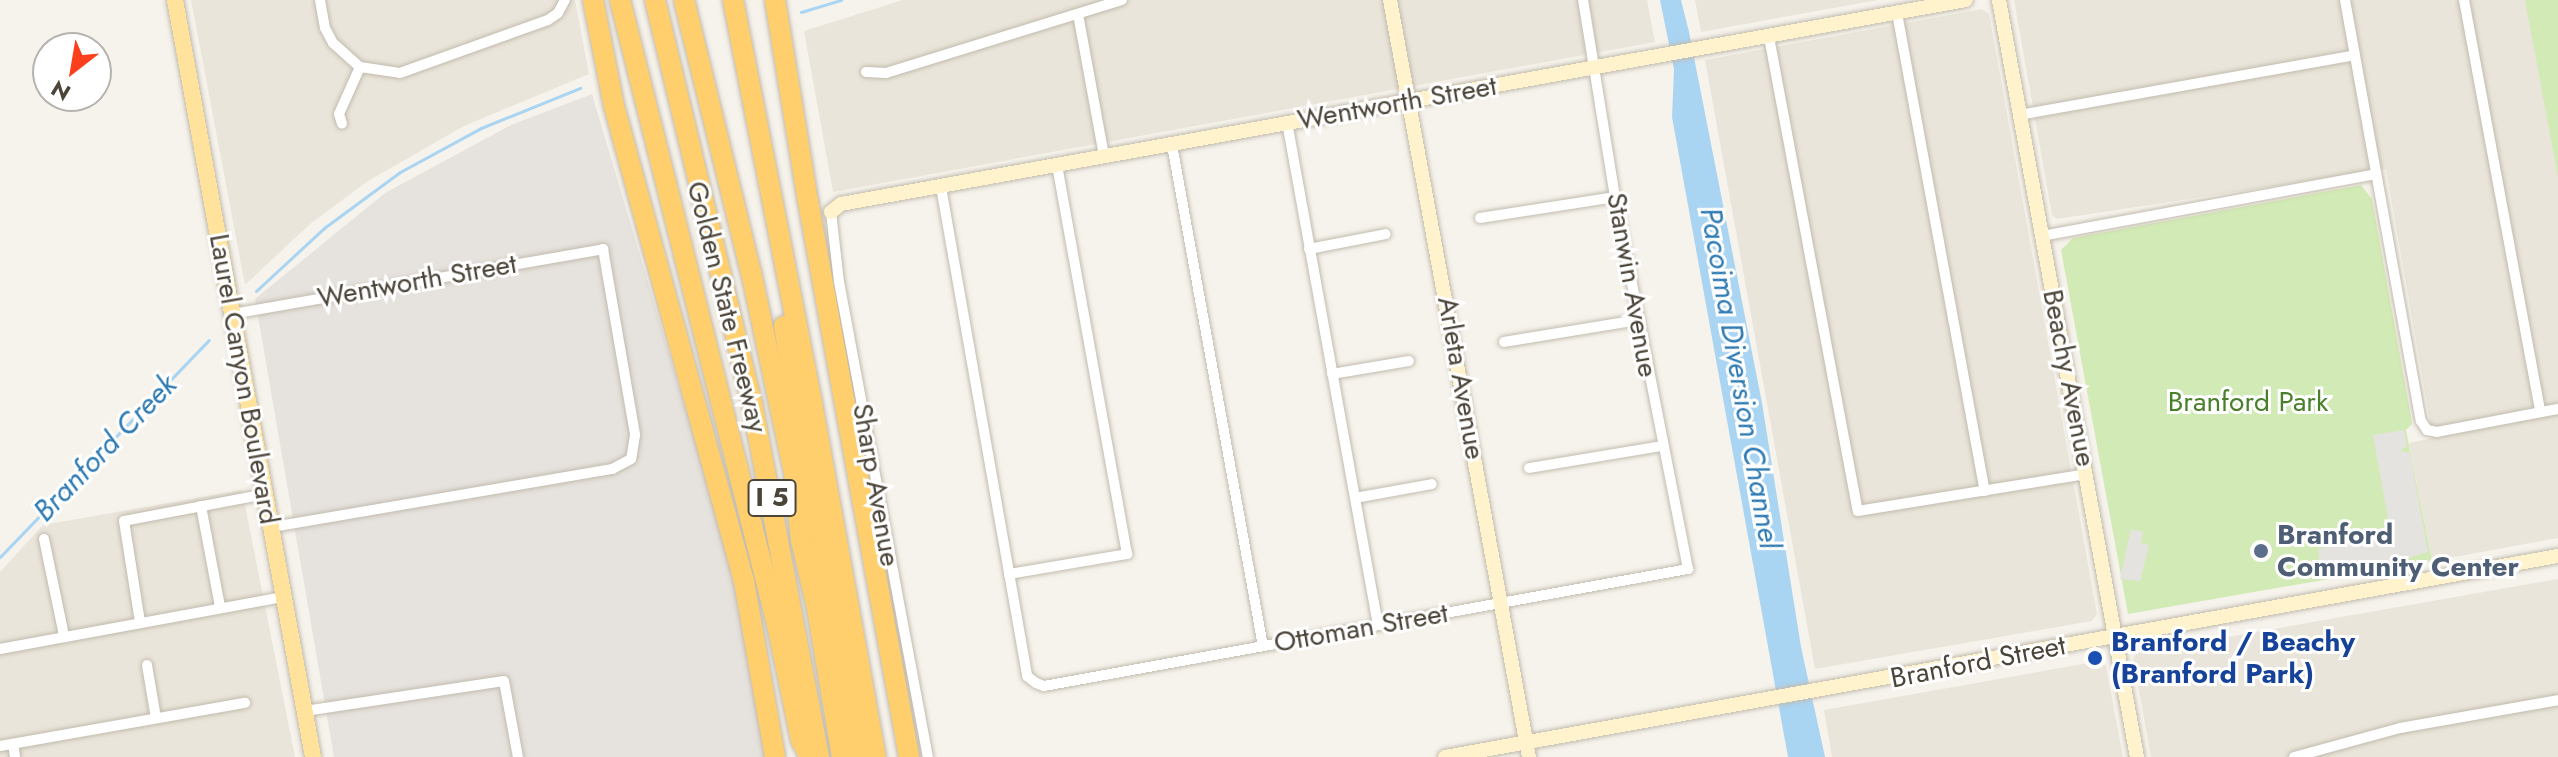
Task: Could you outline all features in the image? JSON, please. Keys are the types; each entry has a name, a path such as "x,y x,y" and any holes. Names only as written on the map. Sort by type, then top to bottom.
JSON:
{"highway":[{"path":"593,0 614,106 744,581 775,757"},
{"path":"620,0 778,629 801,740 810,757"},
{"name":"Golden State Freeway","path":"655,0 752,403 819,757"},
{"path":"670,0 794,497 842,757"},
{"path":"684,0 751,272 794,473 794,497"},
{"path":"697,0 761,268 792,377"},
{"path":"719,0 792,377 859,757"},
{"name":"Golden State Freeway","path":"733,0 812,403 876,757"},
{"path":"775,0 808,201 909,757"}],"main road":[{"name":"Laurel Canyon Boulevard","path":"175,0 313,757"}],"street":[{"path":"320,0 325,28 333,43 360,67 400,73 548,20 558,13 565,0"},
{"path":"866,72 886,73 1122,0"},
{"name":"Arleta Avenue","path":"1390,0 1528,750"},
{"name":"Stanwin Avenue","path":"1583,0 1615,197 1688,569"},
{"name":"Wentworth Street","path":"831,212 841,204 1966,0"},
{"name":"Beachy Avenue","path":"1999,0 2137,757"},
{"path":"2345,0 2421,421 2427,430 2437,432 2558,409"},
{"path":"2464,0 2540,412"},
{"path":"1897,13 1985,491"},
{"path":"1078,14 1104,155"},
{"path":"1769,37 1858,511 1985,491 2013,483 2087,474"},
{"path":"2019,115 2355,55"},
{"path":"342,124 339,114 360,67"},
{"path":"1287,122 1378,625"},
{"path":"1172,145 1263,646"},
{"path":"941,187 1009,574 1127,554 1057,165"},
{"path":"2042,236 2376,174"},
{"path":"1480,218 1615,197"},
{"name":"Sharp Avenue","path":"831,212 839,282 928,757"},
{"path":"1309,249 1386,234"},
{"name":"Wentworth Street","path":"232,314 603,249 635,435 631,459 612,469 271,527"},
{"path":"1504,342 1639,320"},
{"path":"1332,374 1409,361"},
{"path":"1529,468 1662,446"},
{"path":"1355,498 1432,484"},
{"path":"140,622 124,521 265,494"},
{"path":"201,506 220,607"},
{"path":"44,539 64,636"},
{"name":"Branford Street","path":"1445,757 1528,750 1776,698 2558,556"},
{"name":"Ottoman Street","path":"1009,574 1027,676 1044,686 1688,569"},
{"path":"0,649 282,597"},
{"path":"147,665 156,718"},
{"path":"305,711 504,681 518,757"},
{"path":"2294,757 2400,728 2558,700"},
{"path":"0,746 245,703"},
{"path":"13,744 15,757"}],"shaded area":[{"path":"191,0 575,0 589,74 464,126 368,181 310,224 245,285"},
{"path":"903,0 1647,0 1655,42 833,192 804,31"},
{"path":"1695,0 1878,0 1701,32"},
{"path":"2014,0 2527,0 2558,172 2558,538 2432,561 2409,443 2433,438 2386,169 2057,219 2052,215"},
{"path":"1982,9 1989,14 2097,614 2092,621 1815,669 1705,60"},
{"path":"592,94 727,548 767,757 334,757 255,299 385,193 511,125"},
{"path":"2404,430 2407,446 2400,451 2410,453 2428,552 2404,559 2405,563 2354,573 2352,566 2322,576 2318,549 2391,535 2373,435"},
{"path":"242,490 295,757 0,757 0,572 43,525"},
{"path":"2131,529 2143,532 2141,543 2149,545 2140,581 2120,579"},
{"path":"2558,579 2558,757 2151,757 2133,658 2137,653"},
{"path":"2100,661 2106,666 2123,757 1832,757 1824,710"}],"green space":[{"path":"2525,0 2558,0 2558,177"},
{"name":"Branford Park","path":"2361,185 2372,199 2411,417 2412,424 2406,430 2432,561 2128,614 2061,250 2073,238"}],"water":[{"name":"Pacoima Diversion Channel","path":"1660,0 1681,0 1689,32 1762,403 1801,647 1825,757 1788,757 1672,117 1674,69"}],"waterway":[{"name":"Branford Creek","path":"801,12 841,0"},
{"name":"Branford Creek","path":"256,291 324,228 400,172 481,128 580,88"},
{"name":"Branford Creek","path":"0,557 209,340"}],"place":[{"name":"Branford Community Center","path":"2261,551"},
{"name":"Branford / Beachy (Branford Park)","path":"2095,658"}]}
